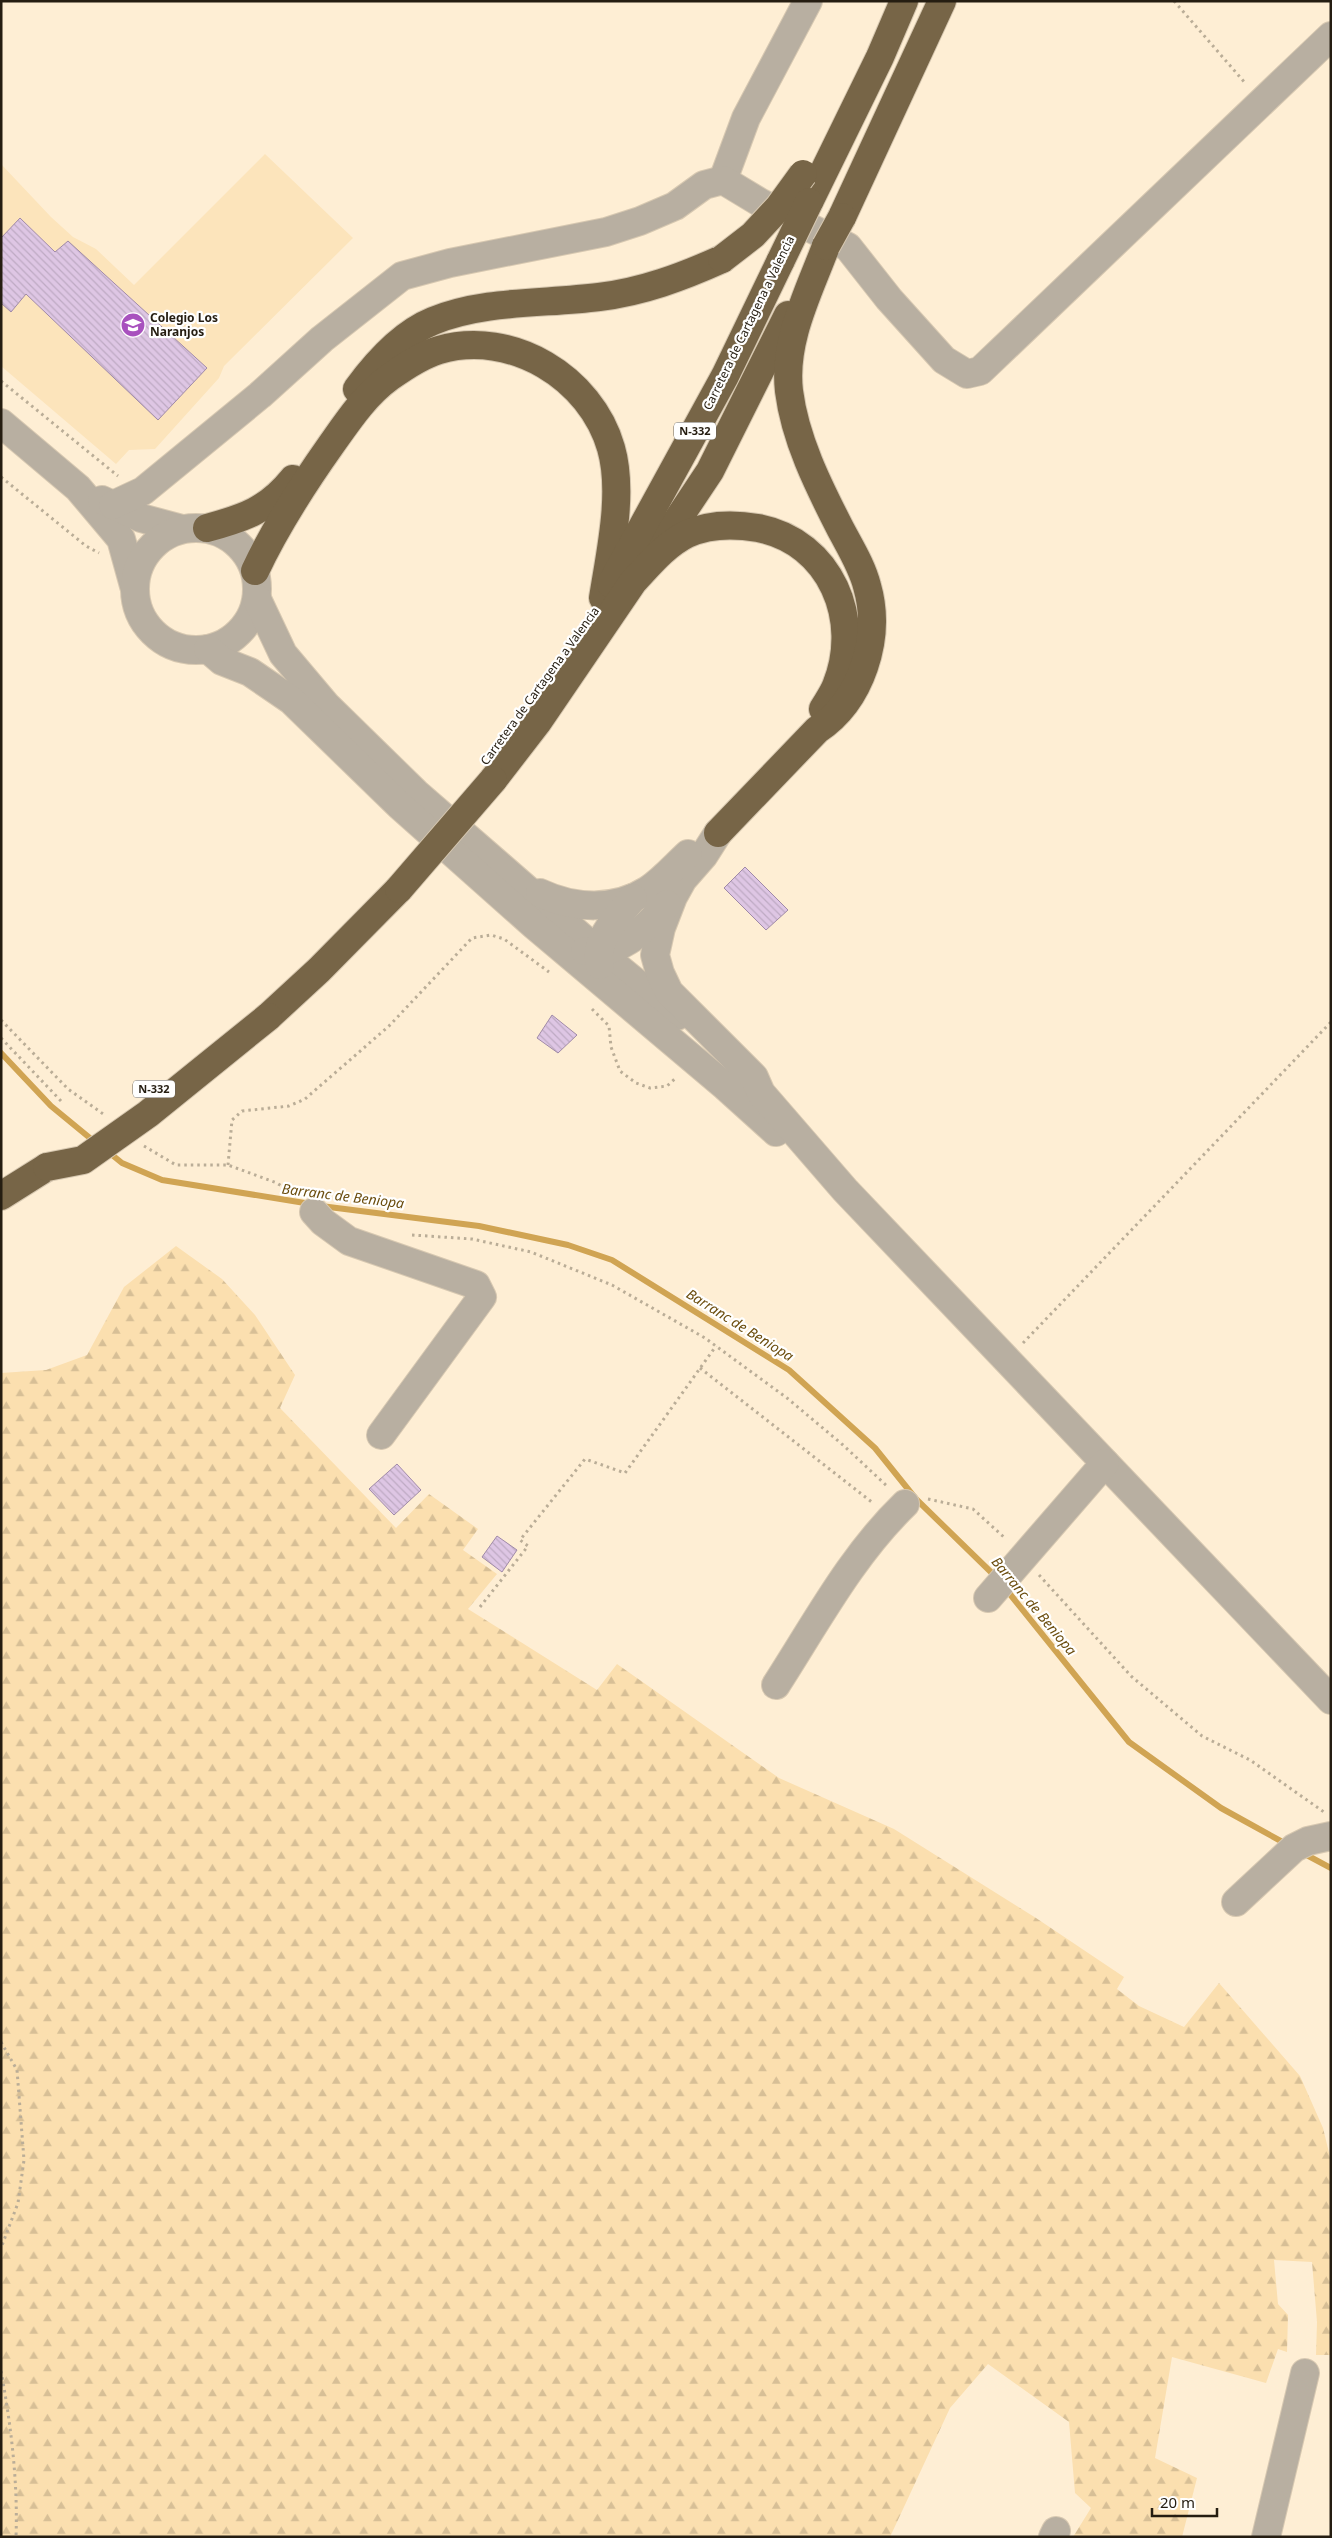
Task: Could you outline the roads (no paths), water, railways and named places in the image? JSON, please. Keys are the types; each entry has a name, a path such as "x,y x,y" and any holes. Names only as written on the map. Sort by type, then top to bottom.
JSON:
{"highway":[{"path":"194,528 238,520 261,509 283,491 301,469 362,382 385,355 406,337 432,321 478,309 599,297 644,289 685,276 722,259 753,235 779,207 803,174 885,1"},
{"name":"Carretera de Cartagena a Valencia","path":"1,1196 47,1166 83,1160 148,1114 263,1011 319,970 486,775 540,690 603,598 652,512 724,376 880,57 904,1"},
{"path":"647,566 710,472 799,291 842,217 942,1"},
{"path":"718,833 817,730 834,719 853,691 862,673 872,632 868,586 802,446 794,418 789,389 792,340 826,246"},
{"path":"255,571 285,511 368,396 404,368 438,350 460,346 486,346 514,352 543,362 580,391 602,424 612,449 616,484 612,542 603,598"},
{"path":"486,775 537,723 633,582 647,566 674,542 688,534 737,524 768,530 791,540 821,564 841,601 846,627 841,668 836,686 821,713 817,730"}],"street":[{"path":"724,180 746,118 808,1"},
{"path":"114,505 143,491 260,395 322,339 402,276 450,263 606,232 640,221 675,206 704,185 724,180 761,203 848,247 889,299 944,360 967,374 980,371 1331,36"},
{"path":"1,423 78,488 121,539 128,560 136,604 143,621 155,635 171,645 189,650 208,650 225,643 240,632 251,617 257,599"},
{"path":"78,488 141,518 223,534 237,543 248,556 255,571 257,599 284,654 326,704 416,793 600,953 680,1018 761,1093 845,1190 1331,1700"},
{"path":"134,586 138,566 148,549 163,536 194,528"},
{"path":"208,650 222,661 250,672 291,700 399,805 519,913 725,1086 845,1190"},
{"path":"310,718 342,739 583,951 600,953 628,942 673,897"},
{"path":"718,833 698,844 660,879 633,898 611,924 598,964 715,1069 725,1086"},
{"path":"718,833 704,855 683,879 673,897 661,928 655,955 660,973 669,992 754,1076 761,1093"},
{"path":"522,884 560,902 583,906 633,898"},
{"path":"314,1212 323,1222 349,1241 476,1285 482,1298 381,1435"},
{"path":"988,1598 1105,1463"},
{"path":"776,1685 853,1565 898,1511"},
{"path":"1236,1902 1294,1848 1308,1841 1331,1836"},
{"path":"1266,2537 1305,2372"}],"waterway":[{"name":"Barranc de Beniopa","path":"1,1053 51,1106 96,1143"},
{"name":"Barranc de Beniopa","path":"106,1150 122,1163 162,1180 311,1204"},
{"name":"Barranc de Beniopa","path":"321,1206 479,1226 568,1245 612,1260 789,1370 875,1448 916,1499 997,1578"},
{"name":"Barranc de Beniopa","path":"1005,1588 1129,1742 1221,1808 1288,1845"},
{"name":"Barranc de Beniopa","path":"1301,1852 1331,1868"}],"place":[{"name":"Colegio Los Naranjos","path":"133,325"}]}
